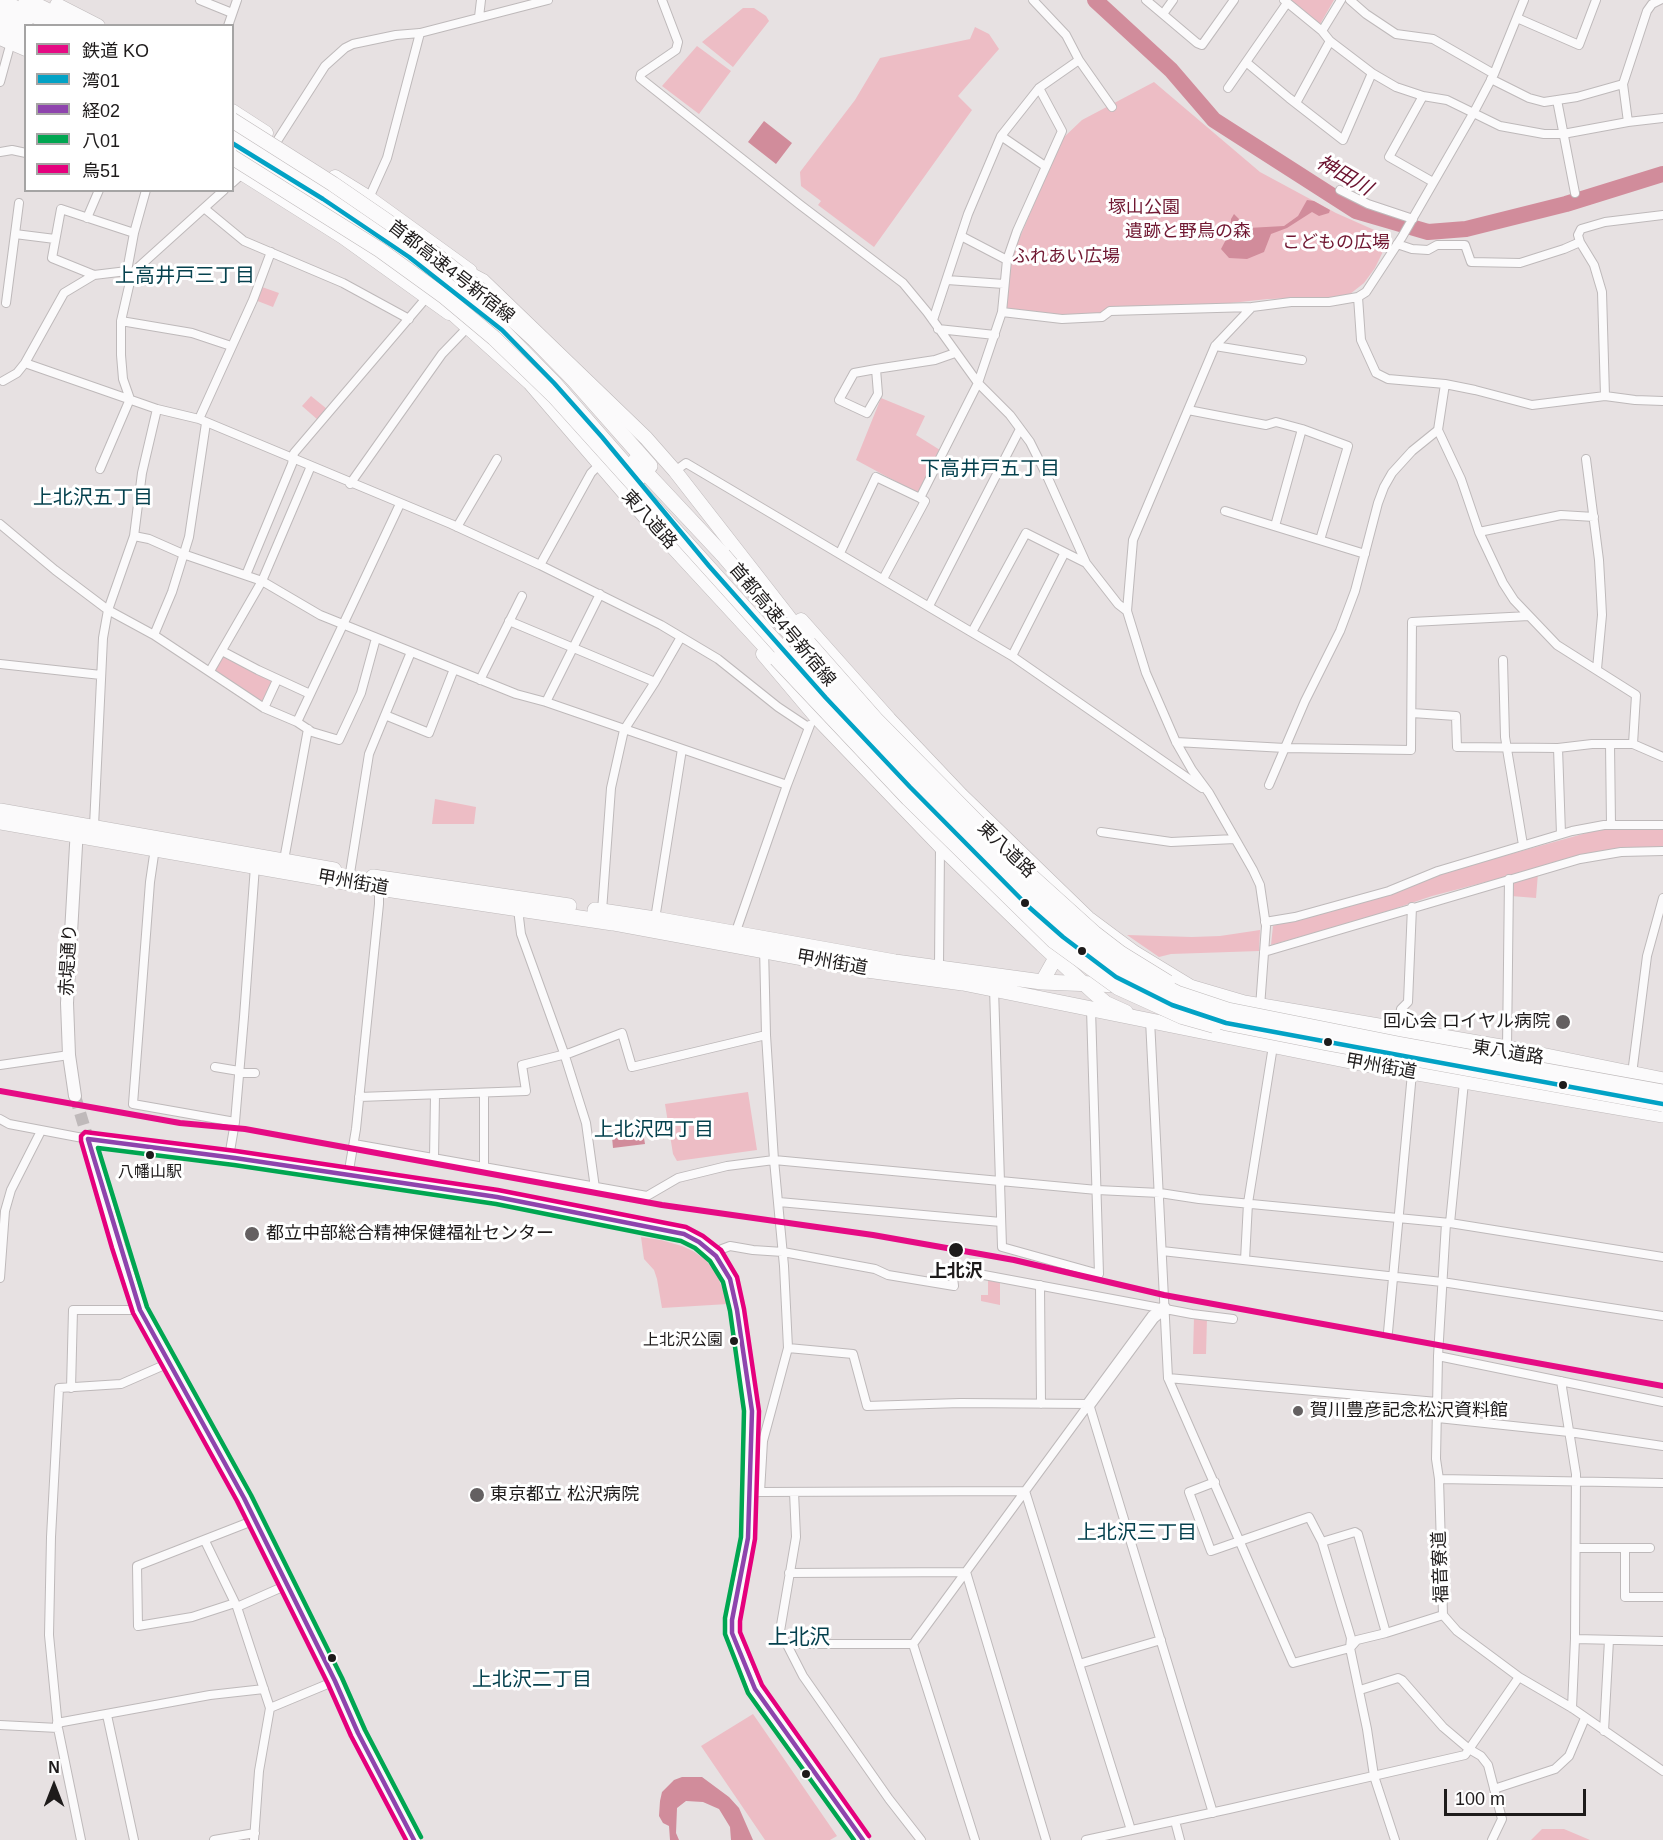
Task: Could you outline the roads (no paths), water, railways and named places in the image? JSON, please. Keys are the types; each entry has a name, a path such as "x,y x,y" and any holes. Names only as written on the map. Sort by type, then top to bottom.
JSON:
{"highway":[{"path":"26,0 77,24"},
{"path":"0,26 12,39"},
{"name":"首都高速4号新宿線","path":"234,121 423,245 484,293 535,340 610,420 857,712 928,787 1062,920 1098,950 1124,967 1177,993 1228,1010 1375,1040 1663,1092"},
{"name":"首都高速4号新宿線","path":"234,158 380,250 445,297 494,338 554,396 869,744 966,844 1063,937 1116,977 1172,1005 1235,1025 1327,1044 1663,1104"},
{"path":"265,165 323,199 409,257 504,328 602,437 709,566"},
{"path":"313,185 458,283 559,378 723,555"},
{"name":"甲州街道","path":"0,811 77,829"},
{"name":"甲州街道","path":"0,822 93,831 284,860 350,873 379,883 518,909 764,945 1042,982 1193,988 1244,1003 1395,1032 1507,1048 1663,1080"},
{"name":"甲州街道","path":"93,831 155,848 255,866 655,919 735,934 764,945 867,970 994,988 1412,1073 1663,1115"}],"main road":[{"path":"0,0 51,24"},
{"path":"51,3 78,24"},
{"path":"51,3 94,24"},
{"path":"0,14 24,25"},
{"path":"234,112 369,198 483,281"},
{"name":"東八道路","path":"234,131 313,185 400,238 483,281 614,406 675,471 809,643 876,719 1024,869 1095,933 1121,953 1167,982 1218,1000 1284,1017 1395,1032 1584,1065"},
{"name":"東八道路","path":"234,144 397,264 530,383 645,516 900,791 1002,894 1053,941 1109,982 1182,1017 1241,1034 1387,1059 1580,1101"},
{"path":"236,174 343,237 468,327"},
{"path":"645,516 812,722 1106,1003 1145,1019"},
{"path":"716,525 889,719 961,795 1088,918 1135,953 1193,988"},
{"path":"926,829 961,795"},
{"path":"1042,982 1056,957"}],"street":[{"path":"200,0 232,14"},
{"path":"229,24 237,0"},
{"path":"479,17 481,0"},
{"path":"277,141 325,66 345,48 353,44 396,35 420,33 548,0"},
{"path":"662,0 678,42 676,50 641,74 640,78 903,283 978,383 1010,415 1020,429 1035,451 1086,563 1118,604 1127,611"},
{"path":"1033,0 1066,36 1079,60 1112,107"},
{"path":"1146,0 1202,45 1234,0"},
{"path":"1163,14 1173,0"},
{"path":"1322,31 1341,0"},
{"path":"1350,0 1396,34 1433,39 1529,98 1545,102 1623,84"},
{"path":"1002,312 1062,319 1102,317 1110,311 1252,307 1291,302 1329,302 1358,297 1366,292 1375,280 1404,234 1474,112 1493,77 1524,0"},
{"path":"1516,18 1579,45 1596,0"},
{"path":"1628,122 1623,84 1647,11 1652,4 1660,0"},
{"path":"1227,88 1286,2 1322,31 1330,41 1372,73 1396,87 1424,96 1448,100 1500,126 1544,134 1563,134 1663,118"},
{"path":"369,198 387,158 420,33"},
{"path":"0,81 12,39"},
{"path":"1296,104 1330,41"},
{"path":"936,325 947,280 974,198 1001,136 1039,88 1079,60"},
{"path":"1246,62 1343,140 1372,73"},
{"path":"920,498 978,383 1002,312 1007,260 1044,166 1062,131 1039,88"},
{"path":"1424,96 1389,157 1433,182"},
{"path":"1557,99 1575,193"},
{"path":"1001,136 1044,166"},
{"path":"0,152 12,150 24,153"},
{"path":"1340,190 1368,204 1412,220"},
{"path":"87,218 98,192"},
{"path":"100,469 130,399 123,379 122,321 134,233 145,192"},
{"path":"3,381 17,373 25,363 64,293 94,275 129,272 222,192"},
{"path":"6,303 19,203"},
{"path":"204,208 244,241 343,283 409,319"},
{"path":"94,275 52,258 61,209 134,233"},
{"path":"1605,396 1602,292 1594,265 1578,235 1581,229 1605,222 1663,215"},
{"path":"15,234 55,239"},
{"path":"961,236 1007,260"},
{"path":"1397,244 1412,249 1428,250 1437,245 1465,244 1471,262 1520,263 1580,242"},
{"path":"154,635 172,592 193,518 202,421 271,252"},
{"path":"947,280 1004,285"},
{"path":"246,574 294,453 428,297"},
{"path":"1358,297 1362,340 1377,373 1388,379 1445,384 1532,405 1605,396 1663,401"},
{"path":"1252,307 1215,346 1133,540 1127,611 1146,673 1176,742 1209,793 1260,885 1265,922 1260,1005 1255,1042"},
{"path":"122,321 192,333 231,346"},
{"path":"936,325 996,335"},
{"path":"350,484 442,354 468,327"},
{"path":"1215,346 1302,360"},
{"path":"876,369 878,394 867,413 839,400 854,373 876,369 935,360 955,353"},
{"path":"25,363 157,409 202,421 457,527 600,594 681,637 718,659 778,707 812,722 787,785 735,934"},
{"path":"1445,384 1438,430 1467,493 1479,532 1503,583 1515,600 1557,645 1636,695 1634,744"},
{"path":"93,831 103,638 108,610 134,536 142,473 157,409"},
{"path":"1188,410 1266,425 1276,422 1348,446 1320,540"},
{"path":"928,606 1020,429"},
{"path":"1275,526 1302,429"},
{"path":"1269,785 1305,700 1340,631 1355,591 1378,503 1392,473 1412,451 1438,430"},
{"path":"457,527 497,459"},
{"path":"1586,459 1594,517 1602,615 1597,669"},
{"path":"675,471 686,463 1012,656 1209,793"},
{"path":"540,565 591,473 600,464"},
{"path":"210,671 263,576 312,466"},
{"path":"840,554 876,477 920,498 925,501 883,579"},
{"path":"297,722 400,504"},
{"path":"1225,511 1365,554"},
{"path":"1479,532 1561,515 1594,517"},
{"path":"0,524 108,610 154,635 264,708 308,729 339,740 361,693 376,638"},
{"path":"972,632 1026,533 1086,563"},
{"path":"134,536 149,539 183,554 246,574 263,576"},
{"path":"1012,656 1064,554"},
{"path":"252,561 263,576 320,615 343,625 480,680 787,785"},
{"path":"546,702 600,594"},
{"path":"480,680 522,596"},
{"path":"1176,742 1286,748 1411,750 1412,622 1529,616"},
{"path":"509,621 655,682"},
{"path":"602,911 611,788 624,729 681,637"},
{"path":"222,651 310,694"},
{"path":"350,873 369,754 411,652"},
{"path":"1503,660 1506,747 1523,845"},
{"path":"0,664 101,675"},
{"path":"385,715 429,733 454,669"},
{"path":"264,708 278,680"},
{"path":"1412,713 1456,716 1457,747 1558,748 1634,744 1663,757"},
{"path":"284,860 308,729"},
{"path":"1610,744 1611,825"},
{"path":"1558,748 1560,834"},
{"path":"655,919 682,749"},
{"path":"1265,922 1389,891 1438,871 1560,834 1611,825 1663,825"},
{"name":"赤堤通り","path":"75,1096 69,1055 68,966 77,829"},
{"path":"1101,832 1171,842 1235,839"},
{"path":"939,967 940,846"},
{"path":"155,848 150,882 133,1104 235,1122"},
{"path":"1264,952 1580,859 1621,852 1663,851"},
{"path":"230,1157 235,1122 255,866"},
{"path":"1507,1048 1509,879"},
{"path":"348,1176 359,1097 379,883"},
{"path":"1632,1074 1647,956 1663,898"},
{"path":"1395,1032 1401,1009 1408,1002 1412,907"},
{"path":"518,909 521,934 564,1053 586,1123 595,1188"},
{"path":"764,945 766,1035 788,1348 763,1441 746,1554 732,1620 732,1633 754,1689 863,1840"},
{"path":"994,988 1002,1247 1099,1274 1091,1009"},
{"path":"1145,1019 1160,1193 1168,1378 1293,1663 1350,1648 1356,1641 1443,1615"},
{"path":"359,1097 525,1091 522,1065 570,1053 622,1033 632,1067 766,1035"},
{"path":"1245,1260 1248,1203 1273,1046"},
{"path":"0,1065 69,1055"},
{"path":"215,1067 255,1073"},
{"path":"1388,1332 1412,1073"},
{"name":"福音寮道","path":"1464,1082 1442,1282 1438,1356 1436,1459 1439,1479 1443,1615 1457,1631 1519,1677 1572,1708 1663,1771"},
{"path":"484,1093 484,1168"},
{"path":"434,1159 435,1095"},
{"path":"0,1119 9,1124 65,1136 230,1157 497,1197 684,1234 699,1242 716,1256 730,1279 752,1411 754,1492"},
{"path":"0,1278 3,1211 10,1190 41,1131"},
{"path":"88,1139 140,1310 231,1473 335,1681 358,1733 414,1840"},
{"path":"354,1144 647,1196 678,1178 727,1166 774,1160 1097,1190 1160,1193 1199,1199 1448,1223 1663,1257"},
{"path":"779,1202 1001,1222"},
{"path":"716,1256 722,1249 730,1246 783,1252 875,1269 888,1275 954,1286 952,1269 1192,1314 1233,1319"},
{"path":"1162,1251 1442,1282 1663,1316"},
{"path":"1040,1285 1041,1404"},
{"path":"913,1644 1153,1317 1164,1308"},
{"path":"71,1388 73,1310 140,1310"},
{"path":"788,1348 853,1354 867,1406 960,1403 1089,1404"},
{"path":"1438,1356 1663,1402"},
{"path":"81,1840 57,1725 49,1635 51,1537 59,1388 121,1384 169,1363"},
{"path":"1168,1378 1437,1402"},
{"path":"1561,1381 1576,1474 1575,1639 1572,1708"},
{"path":"1089,1404 1213,1813"},
{"path":"1438,1418 1569,1432 1663,1446"},
{"path":"1439,1479 1663,1483"},
{"path":"1215,1482 1189,1492 1211,1551 1309,1517 1322,1542 1351,1638 1350,1648 1360,1690 1374,1776 1395,1840"},
{"path":"754,1492 1025,1491"},
{"path":"1025,1491 1131,1830"},
{"path":"794,1492 796,1537 780,1631 803,1676 889,1799 921,1840"},
{"path":"255,1520 137,1566 138,1626 192,1617 236,1605 287,1585"},
{"path":"1322,1542 1355,1532 1358,1534 1386,1633"},
{"path":"205,1541 236,1605 270,1708 259,1771 255,1837 214,1840"},
{"path":"1576,1548 1650,1548"},
{"path":"1624,1548 1625,1597 1663,1597"},
{"path":"789,1573 966,1572"},
{"path":"966,1572 1046,1840"},
{"path":"1575,1639 1663,1641"},
{"path":"1079,1664 1161,1640"},
{"path":"1604,1731 1609,1640"},
{"path":"786,1644 913,1644"},
{"path":"913,1644 975,1840"},
{"path":"1086,1840 1465,1755 1519,1677"},
{"path":"1360,1690 1398,1678 1402,1680 1443,1727 1481,1756 1488,1765 1502,1819 1492,1840"},
{"path":"270,1708 335,1681"},
{"path":"0,1725 57,1725 210,1695 264,1689"},
{"path":"107,1715 134,1840"},
{"path":"1494,1789 1555,1769 1569,1756 1585,1718"},
{"path":"1175,1821 1180,1840"}],"waterway":[{"name":"神田川","path":"1095,0 1171,70 1214,120 1356,211 1428,232 1466,229 1566,204 1663,174"}],"tunnel":[{"path":"75,1096 88,1139"}],"rail line":[{"name":"KO","path":"0,1091 180,1123 245,1129 662,1205 873,1235 958,1250 1014,1260 1164,1295 1663,1386"}],"place":[{"name":"回心会 ロイヤル病院","path":"1563,1022"},
{"name":"八幡山駅","path":"150,1155"},
{"name":"都立中部総合精神保健福祉センター","path":"252,1234"},
{"name":"上北沢","path":"956,1250"},
{"name":"上北沢公園","path":"734,1341"},
{"name":"賀川豊彦記念松沢資料館","path":"1298,1411"},
{"name":"東京都立 松沢病院","path":"477,1495"}],"district":[{"name":"上高井戸三丁目","path":"185,276"},
{"name":"下高井戸五丁目","path":"990,469"},
{"name":"上北沢五丁目","path":"93,498"},
{"name":"上北沢四丁目","path":"654,1130"},
{"name":"上北沢三丁目","path":"1137,1533"},
{"name":"上北沢","path":"799,1638"},
{"name":"上北沢二丁目","path":"532,1680"}],"park label":[{"name":"塚山公園","path":"1144,208"},
{"name":"遺跡と野鳥の森","path":"1188,232"},
{"name":"こどもの広場","path":"1336,243"},
{"name":"ふれあい広場","path":"1066,257"}]}
